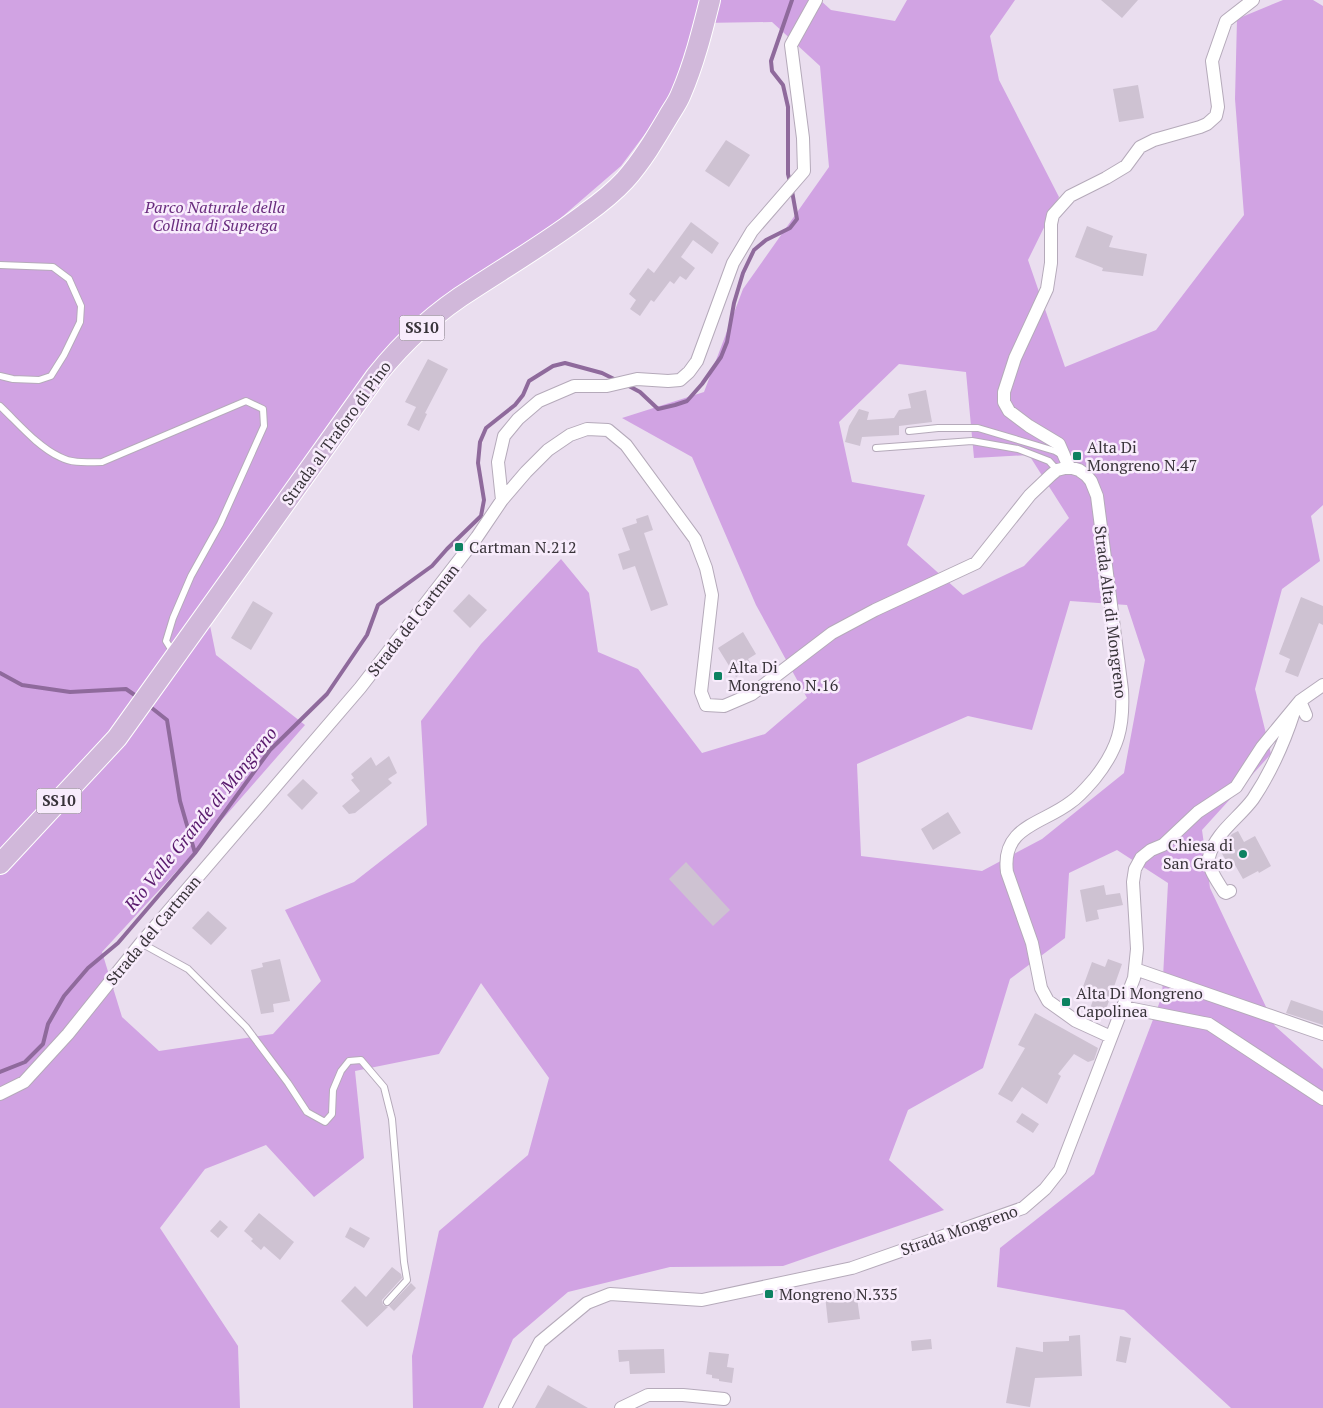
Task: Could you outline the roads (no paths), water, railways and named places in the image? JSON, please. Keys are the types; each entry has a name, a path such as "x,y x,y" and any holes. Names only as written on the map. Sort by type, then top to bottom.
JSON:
{"main road":[{"name":"Strada al Traforo di Pino","path":"0,864 117,738 391,357 410,338 444,310 472,289 568,228 604,200 624,180 647,152 680,96 691,69 710,0"}],"street":[{"path":"502,500 498,462 504,436 518,419 539,401 574,386 607,386 637,379 680,380 697,361 733,263 752,231 804,171 803,138 791,45 816,0"},
{"name":"Strada Alta di Mongreno","path":"1111,1037 1076,1021 1048,1001 1041,988 1032,943 1006,861 1007,852 1012,841 1022,830 1071,803 1105,766 1115,747 1124,711 1097,496 1091,481 1086,475 1079,470 1064,465 1059,444 1029,426 1009,411 1004,402 1004,392 1015,358 1047,288 1051,263 1051,224 1053,215 1070,196 1126,166 1140,147 1154,140 1200,127 1216,116 1218,107 1212,61 1226,21 1253,0"},
{"path":"502,500 548,450 570,434 586,430 608,430 626,445 696,539 706,568 712,595 702,669 701,692 706,705 724,706 752,694 832,633 976,563 1030,494 1064,465"},
{"name":"Strada del Cartman","path":"0,1094 24,1082 68,1034 141,942 360,688 477,537 502,500"},
{"name":"Strada Mongreno","path":"505,1408 540,1342 587,1303 594,1300 610,1294 702,1300 852,1268 1024,1208 1045,1189 1060,1170 1134,978 1137,949 1133,882 1135,869 1141,858 1151,850 1163,845 1198,812 1236,787 1262,747 1298,703 1323,686"},
{"path":"1298,703 1323,695"},
{"path":"1298,703 1306,715"},
{"path":"1230,891 1224,892 1211,870 1209,858 1216,840 1252,800 1278,756 1298,703"},
{"path":"1135,969 1323,1034"},
{"path":"1123,1007 1208,1024 1323,1100"},
{"path":"621,1408 648,1395 683,1395 701,1402 724,1399"}],"lane":[{"path":"0,265 53,267 69,279 80,306 80,322 64,355 51,376 39,380 12,379 0,376"},
{"path":"0,406 42,445 60,458 81,463 102,462 246,401 263,408 264,426 220,524 191,576 173,618 166,641 176,657"},
{"path":"909,431 938,428 978,428 1055,452 1064,465"},
{"path":"876,448 972,441 1018,449 1064,465"},
{"path":"141,942 188,969 232,1012 246,1027 307,1112 325,1122 332,1114 334,1090 341,1071 349,1061 361,1060 384,1087 392,1119 407,1280 387,1302"}],"waterway":[{"name":"Rio Valle Grande di Mongreno","path":"790,182 788,174 788,107 783,85 772,71 771,61 792,0"},
{"name":"Rio Valle Grande di Mongreno","path":"627,385 640,392 658,409 687,401 702,384 721,357 727,342 734,303 743,273 754,250 766,240 790,228 797,219 792,191"},
{"name":"Rio Valle Grande di Mongreno","path":"0,1072 25,1062 43,1044 48,1024 64,996 88,968 118,943 195,853 270,750 327,694 367,635 378,605 432,566 481,516 484,500 478,463 480,442 486,428 515,405 523,395 529,381 553,366 565,363 602,373 616,380"},
{"path":"0,673 22,685 70,692 126,689 139,698"},
{"path":"148,705 167,720 180,801 195,853"}],"place":[{"name":"Alta Di Mongreno N.47","path":"1077,456"},
{"name":"Cartman N.212","path":"459,547"},
{"name":"Alta Di Mongreno N.16","path":"718,676"},
{"name":"Chiesa di San Grato","path":"1243,854"},
{"name":"Alta Di Mongreno Capolinea","path":"1066,1002"},
{"name":"Mongreno N.335","path":"769,1294"}],"park label":[{"name":"Parco Naturale della Collina di Superga","path":"215,216"}]}
